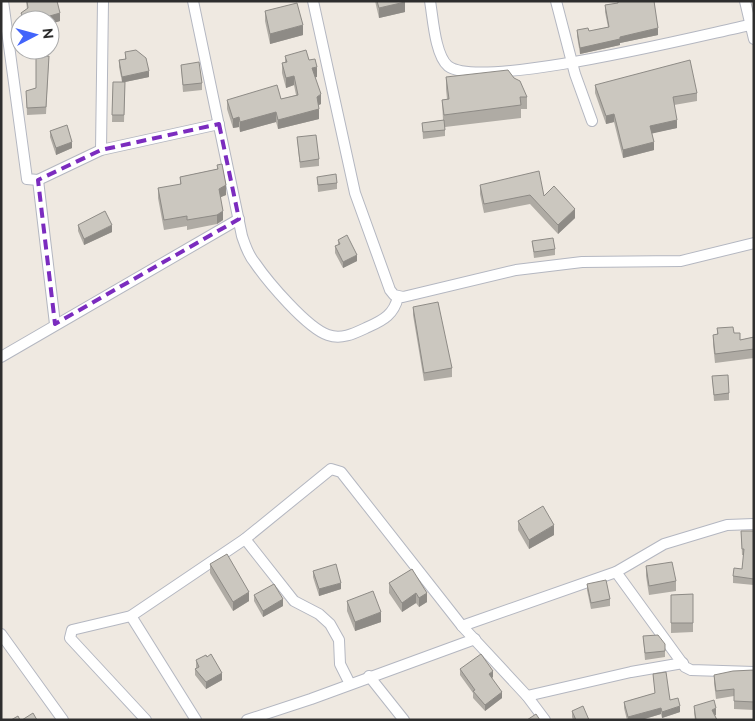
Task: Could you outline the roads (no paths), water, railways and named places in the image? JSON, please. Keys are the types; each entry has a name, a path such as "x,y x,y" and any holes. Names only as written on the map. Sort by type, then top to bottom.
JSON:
{"street":[{"path":"3,1 27,179 38,180 101,150 218,124"},
{"path":"101,150 103,1"},
{"path":"193,1 239,219 246,249 254,263 305,321 328,335 350,335 376,324 388,317 395,308 398,297"},
{"path":"313,1 355,193 390,290 398,297"},
{"path":"430,1 442,59 454,70 460,72 500,73 572,62 750,25"},
{"path":"556,1 572,62 592,121"},
{"path":"745,1 754,39"},
{"path":"38,180 55,324"},
{"path":"1,357 239,219"},
{"path":"398,297 516,270 582,262 681,260 754,243"},
{"path":"146,720 70,638 72,630 131,616 244,539 331,469 341,472 462,626 527,696 545,720"},
{"path":"462,626 616,572 664,544 727,525 754,524"},
{"path":"244,539 294,601 318,614 330,624 339,640 340,664 350,684"},
{"path":"616,572 683,663 691,670 754,672"},
{"path":"131,616 196,720"},
{"path":"1,634 63,720"},
{"path":"247,720 271,716 369,676 475,639"},
{"path":"527,696 631,672 683,663"},
{"path":"369,676 404,720"}]}
